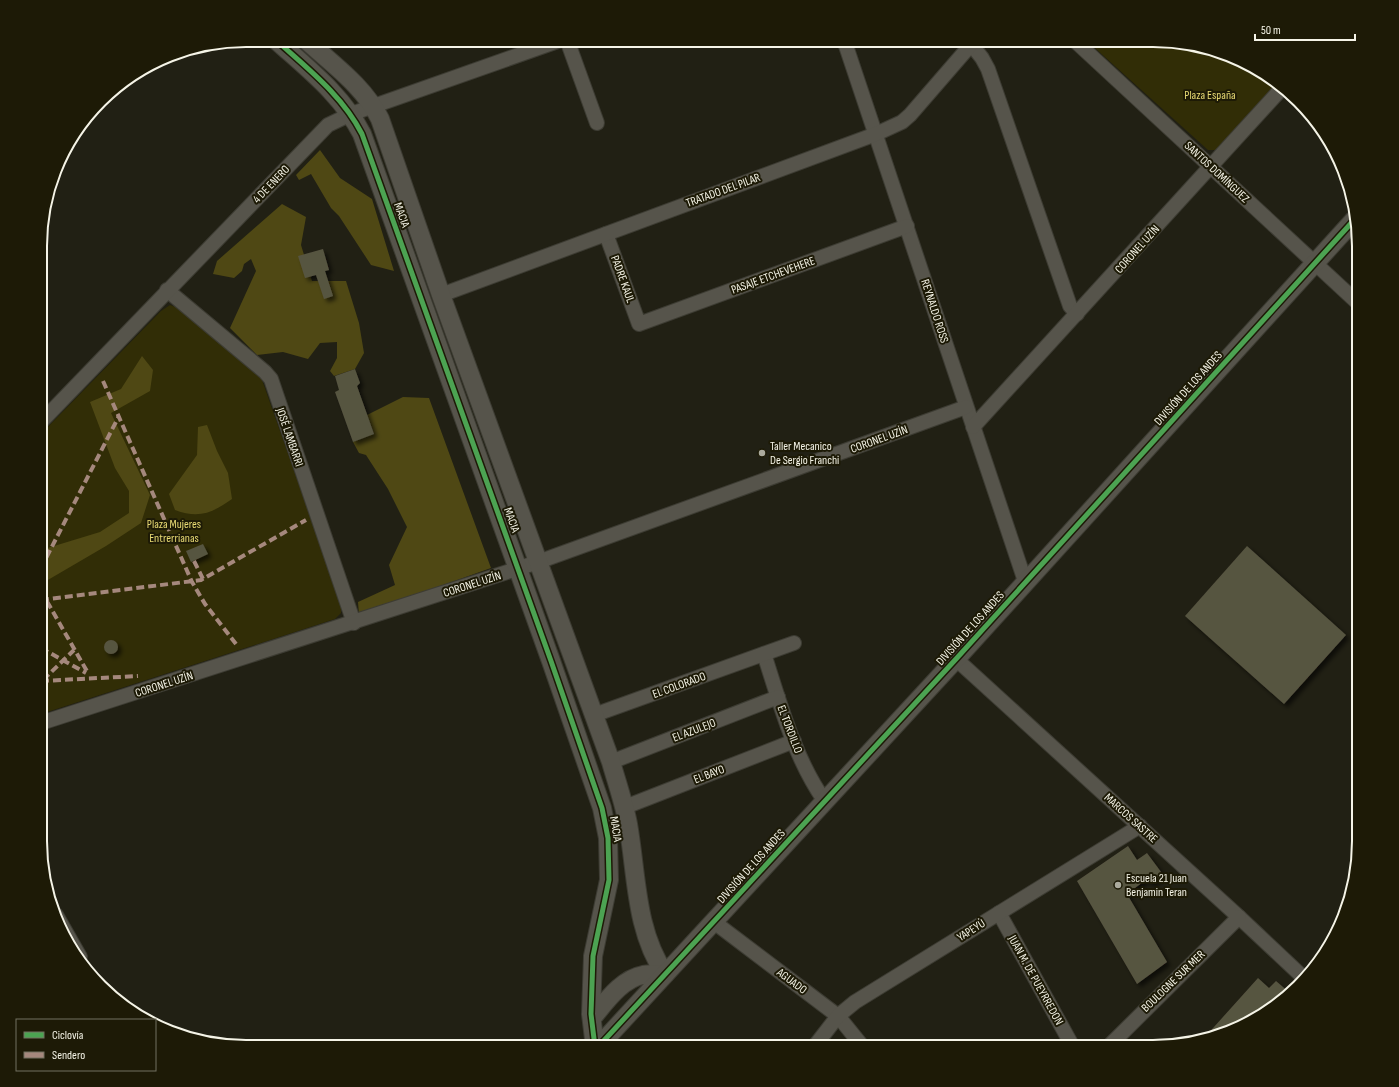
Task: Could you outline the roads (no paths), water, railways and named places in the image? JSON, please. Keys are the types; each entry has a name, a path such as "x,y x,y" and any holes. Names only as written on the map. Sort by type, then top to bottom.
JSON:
{"street":[{"name":"MACIA","path":"284,47 332,91 351,114 362,134 602,808 606,826 609,858 609,880 593,956 592,1018 596,1040"},
{"name":"MACIA","path":"314,47 355,84 373,106 380,119 441,295 611,762 625,807 640,910 648,942 654,958 665,974"},
{"name":"4 DE ENERO","path":"47,416 328,125 351,114 541,47"},
{"path":"570,47 597,123"},
{"name":"REYNALDO ROSS","path":"846,47 1025,581"},
{"name":"TRATADO DEL PILAR","path":"441,295 876,134 902,122 910,115 969,47"},
{"path":"976,47 988,69 1070,306 1077,314"},
{"name":"SANTOS DOMÍNGUEZ","path":"1082,47 1352,297"},
{"name":"CORONEL UZÍN","path":"973,427 1279,92"},
{"name":"DIVISIÓN DE LOS ANDES","path":"604,1040 956,659 1025,581 1351,224"},
{"name":"PASAJE ETCHEVEHERE","path":"639,324 907,226"},
{"name":"PADRE KAUL","path":"606,234 639,324"},
{"name":"JOSÉ LAMBARRI","path":"167,290 265,372 271,379 354,623"},
{"name":"CORONEL UZÍN","path":"47,721 518,569 966,407"},
{"name":"EL COLORADO","path":"594,715 794,643"},
{"name":"EL TORDILLO","path":"764,654 794,741 812,782 824,800"},
{"name":"MARCOS SASTRE","path":"956,659 1140,826 1301,975"},
{"name":"EL AZULEJO","path":"611,762 778,697"},
{"name":"EL BAYO","path":"625,807 794,741"},
{"name":"YAPEYÚ","path":"819,1040 838,1016 855,1002 1140,826"},
{"name":"JUAN M. DE PUEYRREDON","path":"999,913 1069,1040"},
{"name":"BOULOGNE SUR MER","path":"1115,1040 1239,917"},
{"name":"AGUADO","path":"714,922 838,1016 857,1040"},
{"path":"592,1018 606,1001 631,980 642,975 665,974"}],"place":[{"name":"Taller Mecanico De Sergio Franchi","path":"762,453"},
{"name":"Escuela 21 Juan Benjamin Teran","path":"1118,885"}],"park label":[{"name":"Plaza España","path":"1210,95"},
{"name":"Plaza Mujeres Entrerrianas","path":"174,531"}]}
